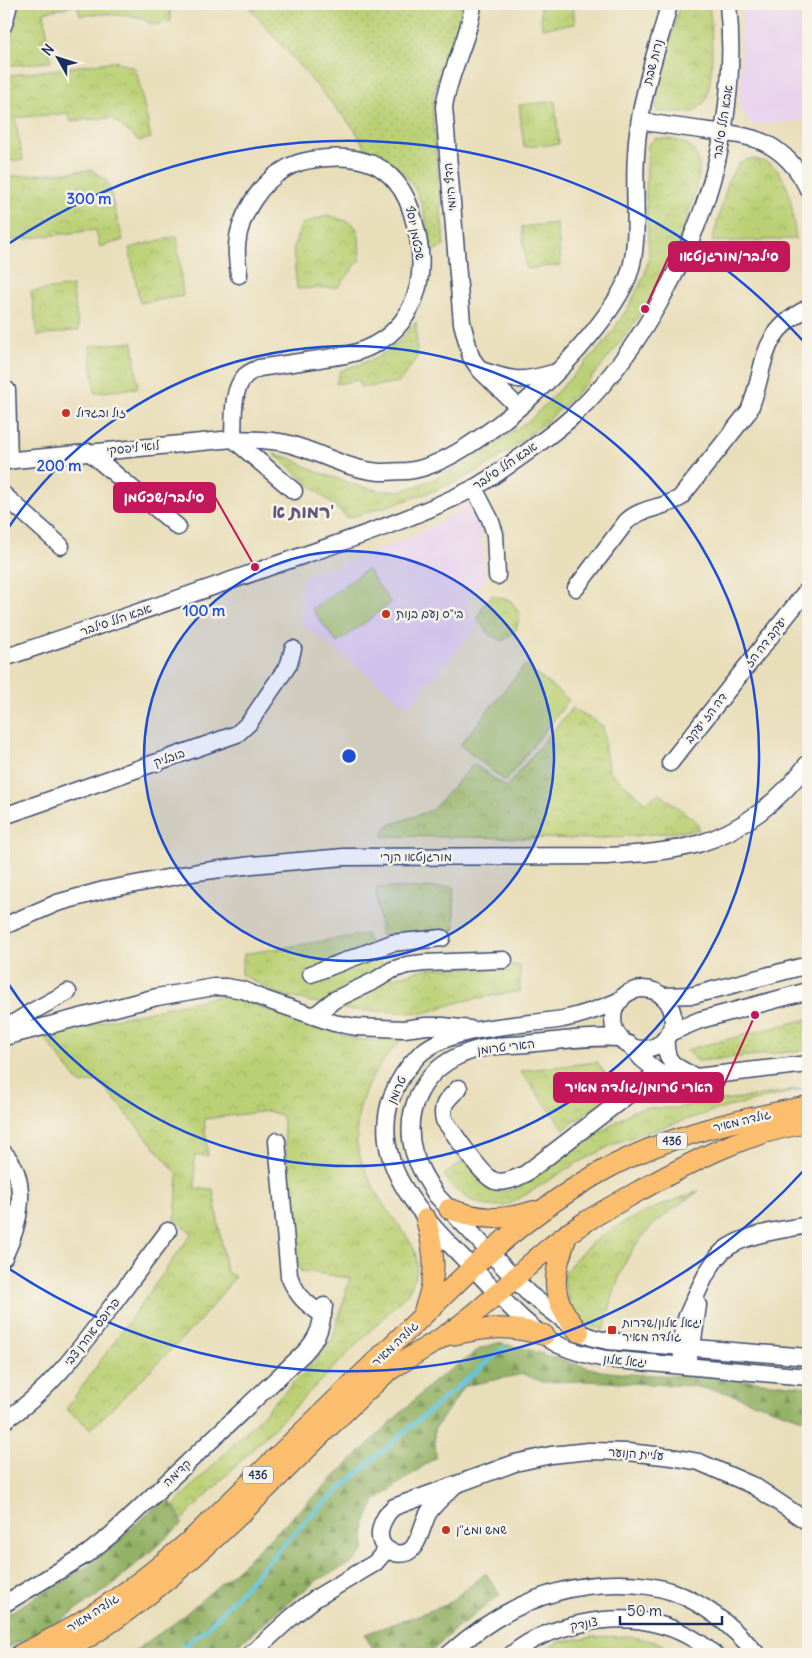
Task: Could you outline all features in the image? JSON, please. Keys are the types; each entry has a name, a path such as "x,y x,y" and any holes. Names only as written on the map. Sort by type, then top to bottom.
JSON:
{"main road":[{"name":"גולדה מאיר","path":"21,1654 48,1641 96,1613 194,1537 473,1268 547,1206 609,1168 657,1146 704,1130 808,1106"},
{"name":"גולדה מאיר","path":"58,1654 127,1612 162,1584 227,1527 386,1373 465,1322 513,1278 568,1233 645,1188 722,1148 769,1130 808,1123"},
{"path":"449,1209 474,1217 497,1219 522,1215 547,1206"},
{"path":"422,1318 435,1269 426,1219"},
{"path":"568,1233 556,1269 555,1284 562,1310 579,1332"},
{"path":"443,1337 499,1327 515,1328 544,1335"}],"street":[{"path":"4,24 8,4"},
{"name":"הדף היומי","path":"473,4 466,38 449,81 444,107 462,323 471,357 480,370 518,407"},
{"name":"נרות שבת","path":"640,121 647,85 669,4"},
{"name":"אבא הלל סילבר","path":"4,658 386,526 427,510 474,488 545,439 573,416 603,384 626,355 676,273 689,244 712,180 722,133 730,80 731,27 728,4"},
{"path":"233,439 265,440 290,444 349,466 379,472 410,470 456,454 489,431 557,372 617,301 628,277 634,257 636,156 640,121 722,133 765,143 781,153 793,164 808,189"},
{"name":"שכטמן יוסף","path":"233,439 237,391 241,381 247,374 259,368 356,352 375,345 391,333 404,318 419,287 421,272 421,252 413,212 396,180 380,168 361,161 336,156 313,159 287,167 272,178 245,214 239,230 237,245 239,275"},
{"path":"576,588 634,514 672,503 680,498 749,411 755,398 764,357 770,341 794,316 808,308"},
{"path":"480,370 504,378 518,380 557,372"},
{"path":"6,461 7,390"},
{"path":"233,439 294,491"},
{"name":"לואי ליפסקי","path":"6,461 233,439"},
{"path":"89,452 178,527"},
{"path":"474,488 490,518 495,534 497,576"},
{"path":"4,495 61,546"},
{"name":"יעקב דה הז","path":"742,673 808,588"},
{"name":"בובליק","path":"4,816 237,734 249,723 289,664 293,649"},
{"name":"דה הז יעקב","path":"670,763 742,673"},
{"name":"מורגנטאו הנרי","path":"4,926 58,903 104,890 198,872 252,865 344,857 606,856 645,853 698,844 726,833 752,819 788,787 808,763"},
{"path":"311,974 392,943 442,938"},
{"path":"404,942 414,964"},
{"path":"314,1016 334,1000 376,980 392,970 414,964 504,960"},
{"path":"662,996 694,994 808,965"},
{"path":"68,992 12,1024 8,1036 157,997 214,987 243,990 314,1016 356,1027 404,1029 443,1026 480,1030"},
{"path":"698,1078 672,1063 665,1051 673,1016 668,1003 662,996 654,991 640,989 620,1000 616,1008 614,1022 616,1031 642,1059 658,1072 680,1079 698,1078 808,1064"},
{"path":"625,1041 637,1048 646,1048 659,1044 668,1035 700,1020 808,991"},
{"name":"הארי טרומן","path":"512,1025 562,1019 588,1013 620,1000"},
{"name":"טרומן","path":"426,1219 404,1187 390,1157 386,1138 386,1122 389,1105 396,1088 406,1069 420,1054 439,1042 480,1030 512,1025"},
{"name":"הארי טרומן","path":"513,1278 449,1209 428,1182 415,1154 411,1136 411,1120 415,1102 421,1089 437,1070 456,1057 480,1048 589,1038 625,1041"},
{"path":"459,1088 446,1100 442,1111 444,1120 485,1175 495,1181 512,1180 525,1174 658,1072"},
{"name":"קדימה","path":"4,1604 87,1554 111,1535 315,1342 321,1328 323,1310 301,1299 289,1276 277,1141"},
{"path":"4,1153 17,1173 20,1190 17,1222 4,1257"},
{"path":"426,1219 473,1268"},
{"path":"684,1366 686,1347 684,1323 711,1267 724,1251 741,1241 776,1231 808,1225"},
{"name":"פרופס אהרן צבי","path":"4,1421 21,1410 46,1388 84,1344 168,1231"},
{"name":"יגאל אלון","path":"473,1268 524,1319 544,1335 558,1344 589,1356 606,1360 808,1377"},
{"name":"יגאל אלון","path":"513,1278 555,1315 579,1332 594,1338 608,1341 808,1357"},
{"name":"עליית הנוער","path":"453,1487 428,1515 419,1540 413,1549 400,1553 387,1549 380,1532 384,1518 394,1508 515,1463 589,1451 628,1452 699,1462 754,1486 808,1522"},
{"path":"251,1654 316,1598 375,1563 387,1549"},
{"path":"449,1654 487,1625 523,1604 557,1591 603,1584 645,1586 673,1592 721,1619 741,1636 757,1654"},
{"name":"צונדק","path":"512,1654 534,1640 552,1632 594,1621 617,1620 638,1620 658,1624 696,1640 714,1654"}],"shaded area":[{"path":"742,4 808,4 808,120 754,125 745,116 740,107"},
{"name":"בי\"ס נעם בנות","path":"467,504 478,517 486,579 466,604 478,626 408,707 301,623 301,578 386,547 437,524"}],"green space":[{"path":"19,4 169,4 171,21 154,25 138,17 108,14 80,15 77,5 44,12 51,62 4,66"},
{"path":"246,4 461,4 462,15 458,36 436,84 433,100 444,246 432,251 421,202 407,178 383,158 366,150 355,130"},
{"path":"540,4 573,4 575,24 542,28"},
{"path":"680,4 709,4 712,54 708,92 704,103 694,112 657,112 657,89"},
{"path":"117,61 136,69 151,138 139,141 112,118 70,121 68,113 15,118 23,160 4,161 4,76"},
{"path":"555,101 559,144 524,147 519,105"},
{"path":"656,138 675,140 688,145 696,154 698,161 698,182 682,235 654,290 638,317 619,343 578,392 532,433 498,458 462,479 420,496 348,518 274,454 290,458 317,472 359,486 381,491 401,491 432,480 456,468 530,420 606,341 629,306 645,274 649,256 646,194 648,145"},
{"path":"749,159 763,161 774,167 781,176 787,187 796,239 712,242 729,179 740,162"},
{"path":"92,170 107,181 123,240 100,247 96,230 4,241 4,177"},
{"path":"327,215 347,222 356,228 359,239 360,260 338,287 297,289 293,249 301,225"},
{"path":"557,223 561,265 526,269 522,227"},
{"path":"177,236 183,296 140,303 129,248"},
{"path":"72,286 79,330 38,336 31,292"},
{"path":"416,322 417,358 399,382 361,388 359,380 336,384 340,371 377,358 397,344"},
{"path":"133,342 138,388 95,393 90,346"},
{"path":"367,569 391,603 337,643 312,609"},
{"path":"492,595 511,601 520,615 516,630 503,641 490,635 478,619 482,607"},
{"path":"525,665 569,700 505,781 460,745"},
{"path":"572,708 603,726 609,771 646,803 659,793 697,822 699,830 595,839 382,836 387,826 432,810 474,764 506,787"},
{"path":"453,887 455,930 381,935 376,888"},
{"path":"366,934 376,956 394,978 424,969 520,965 520,991 463,1001 424,1013 348,1010 277,994 241,974 244,954"},
{"path":"219,996 238,998 283,1016 356,1039 381,1041 402,1039 377,1069 365,1091 358,1116 357,1141 361,1159 376,1191 383,1204 405,1233 415,1252 417,1269 412,1285 406,1295 182,1520 174,1505 312,1364 333,1338 350,1278 300,1271 282,1116 268,1111 204,1119 208,1156 195,1155 195,1189 213,1189 226,1271 235,1277 197,1324 91,1429 66,1409 192,1233 175,1220 178,1175 99,1081 80,1084 42,1035"},
{"path":"808,1019 808,1050 698,1061 685,1050"},
{"path":"597,1062 617,1091 564,1129 520,1071"},
{"path":"808,1088 716,1110 618,1142 577,1163 507,1206 487,1206 470,1200 453,1187 444,1175 465,1160 490,1185 504,1192 519,1187 631,1112 644,1108 674,1108"},
{"path":"699,1191 656,1223 635,1246 624,1265 604,1329 593,1327 578,1318 570,1304 563,1277 588,1246 623,1223 661,1205"},
{"path":"497,1343 524,1348 601,1371 629,1374 716,1377 808,1387 808,1411 802,1419 724,1392 690,1386 587,1381 543,1382 523,1374 465,1386 434,1430 436,1457 375,1501 365,1523 364,1550 355,1561 319,1579 279,1610 228,1654 130,1654 176,1622 241,1566 433,1382 480,1349"},
{"path":"168,1496 182,1524 110,1587 48,1629 4,1649 4,1616 90,1565"},
{"path":"486,1573 500,1595 452,1632 429,1654 374,1654 365,1634 446,1605"},
{"path":"629,1636 659,1643 682,1654 534,1654 559,1642 592,1637"}],"waterway":[{"path":"173,1654 205,1630 311,1515 402,1434 504,1348"}],"place":[{"name":"סילבר/מורגנטאו","path":"645,309"},
{"name":"זול ובגדול","path":"66,413"},
{"name":"סילבר/שכטמן","path":"255,567"},
{"name":"בי\"ס נעם בנות","path":"386,614"},
{"name":"הארי טרומן/גולדה מאיר","path":"755,1015"},
{"name":"יגאל אלון/שדרות גולדה מאיר","path":"612,1330"},
{"name":"שמש ומג\"ן","path":"446,1530"}],"district":[{"name":"רמות א'","path":"303,512"}]}
